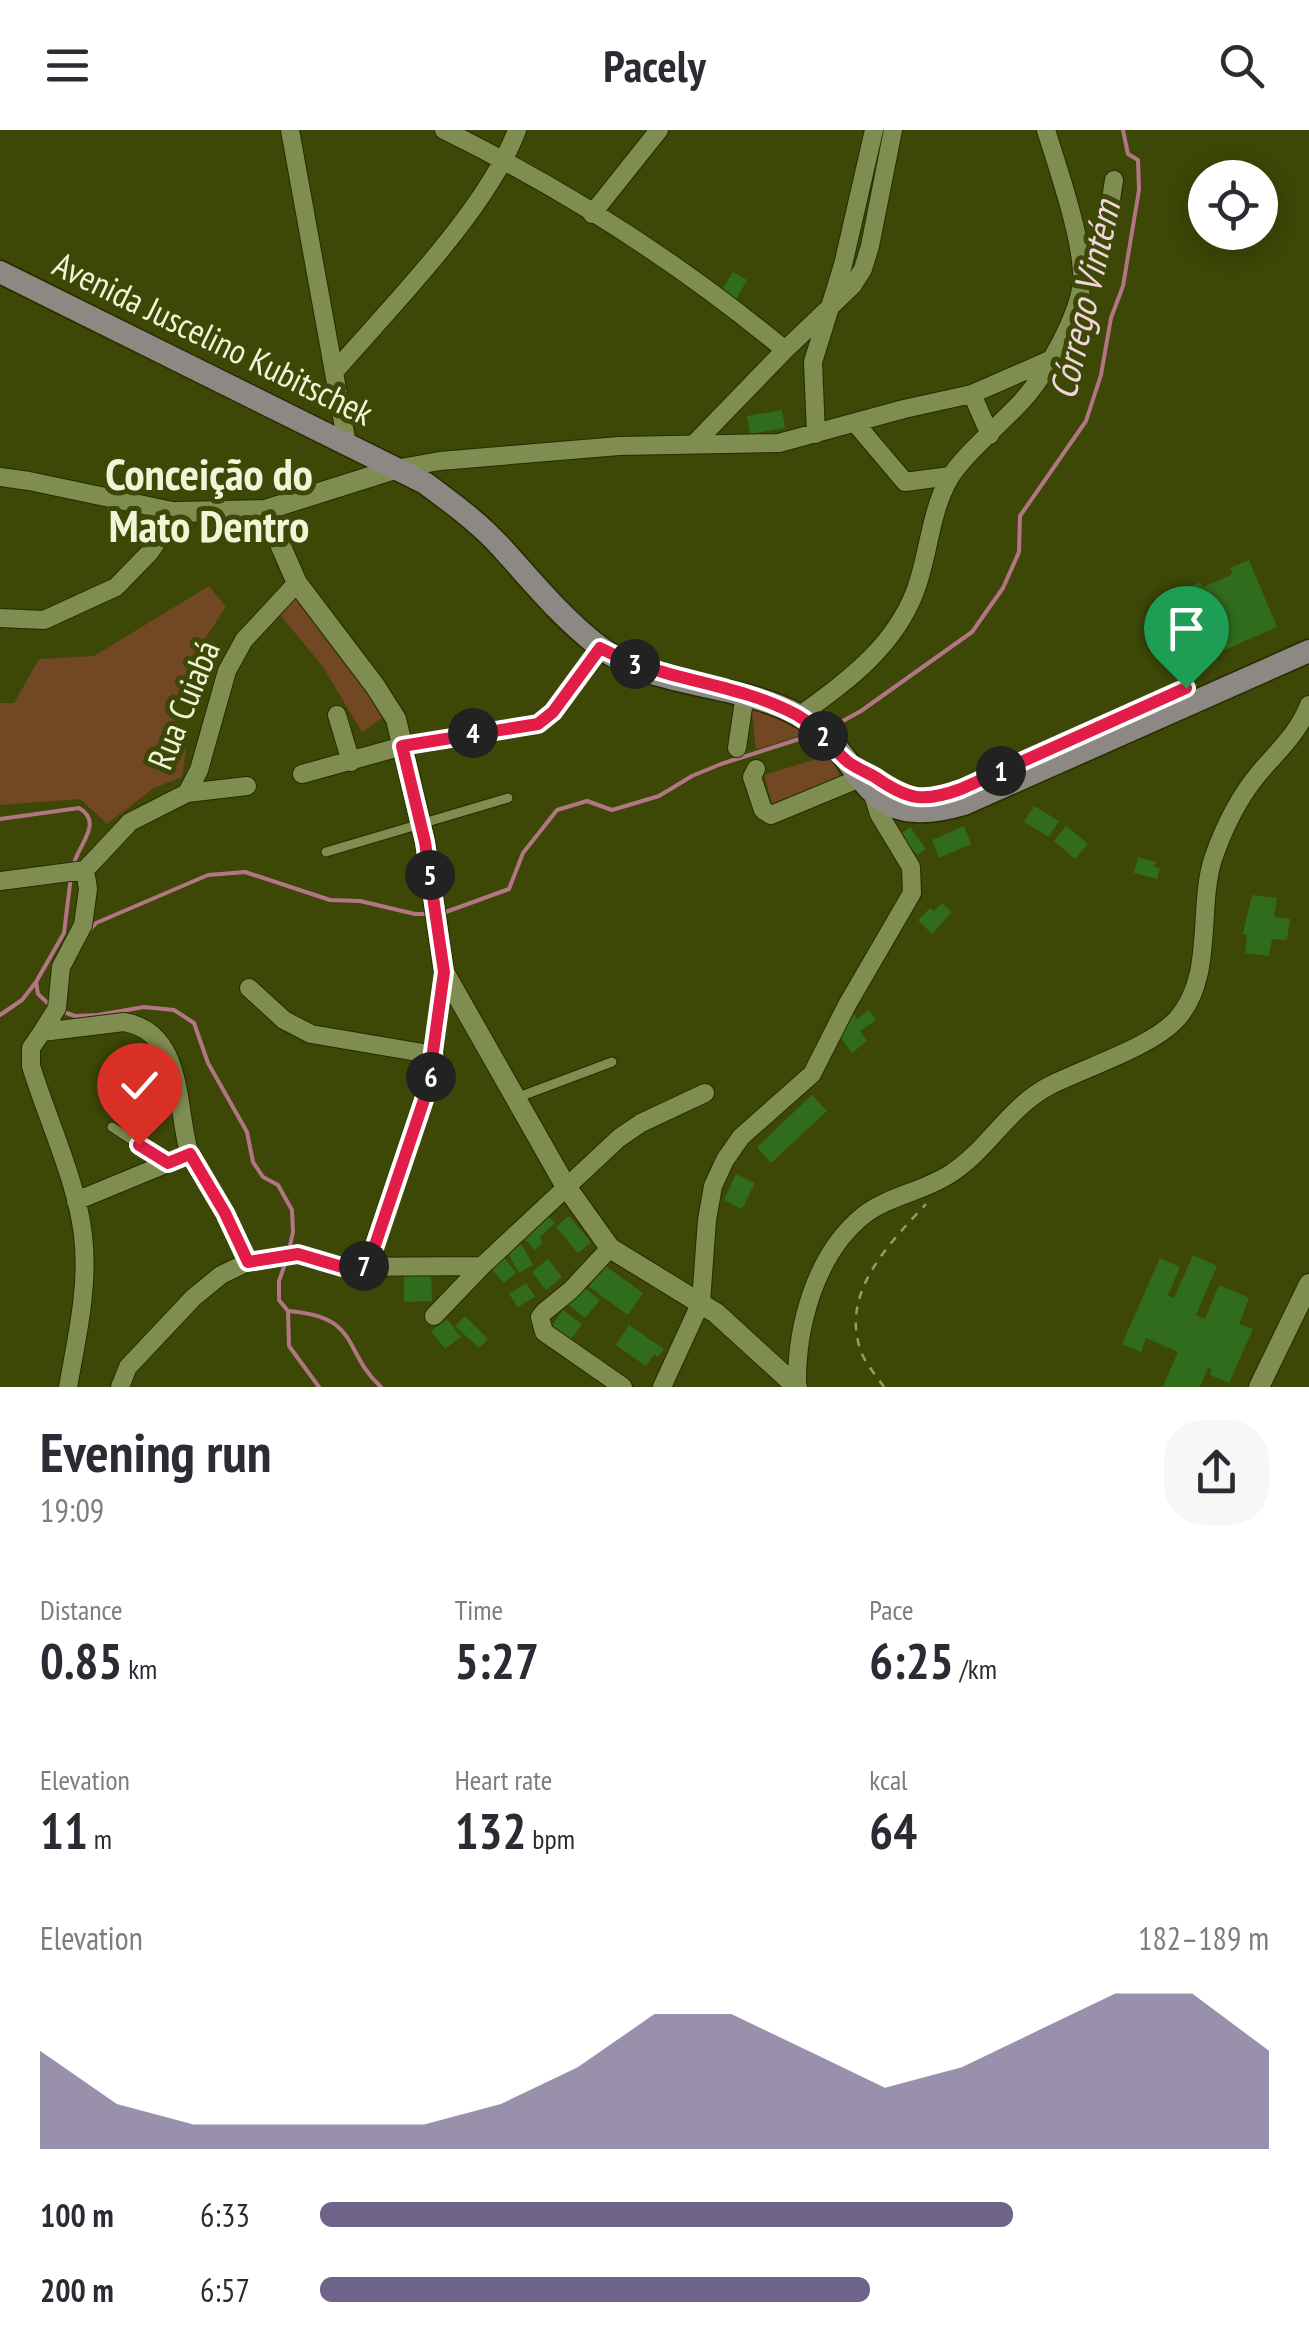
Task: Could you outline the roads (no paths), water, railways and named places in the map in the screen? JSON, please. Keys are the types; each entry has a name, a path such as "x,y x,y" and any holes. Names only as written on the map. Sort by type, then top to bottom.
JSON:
{"main road":[{"name":"Avenida Juscelino Kubitschek","path":"0,272 425,483 467,513 550,604 600,648 649,670 745,694 814,728"},
{"path":"1189,695 1309,640"},
{"path":"814,728 863,778 916,798 938,797 1309,651"}],"street":[{"path":"290,130 355,480"},
{"path":"444,130 506,160 592,214 698,285 784,350"},
{"path":"335,371 430,260 506,160 517,130"},
{"path":"592,214 660,130"},
{"path":"816,434 813,362 874,130"},
{"path":"694,444 784,350 830,309 863,269 894,130"},
{"path":"1046,130 1073,227 1082,280"},
{"path":"814,728 844,683 883,648 903,618 916,588 934,514 950,476 1026,397 1053,358 1095,256 1114,180"},
{"path":"0,478 30,480 177,512 265,510 355,480 440,460 619,446 779,443 904,408 972,394 1053,358"},
{"path":"972,394 990,435"},
{"path":"856,424 905,482 950,476"},
{"path":"265,510 298,583 376,686 396,719 421,822 444,972 428,1088 368,1266"},
{"path":"0,618 44,620 116,587 150,552 177,512"},
{"name":"Rua Cuiabá","path":"73,872 130,822 186,793 199,770 227,671 244,640 298,583"},
{"path":"302,774 402,746 538,724 553,712 600,648"},
{"path":"737,748 745,694"},
{"path":"797,1387 797,1350 816,1286 834,1246 865,1215 953,1172 1020,1105 1042,1090 1144,1042 1177,1019 1188,1003 1196,978 1212,864 1223,831 1241,797 1288,741 1309,705"},
{"path":"337,714 350,762"},
{"path":"662,1387 701,1302 707,1220 713,1186 725,1160 741,1137 812,1074 912,894 911,867 879,814 863,778 771,816 764,810 752,777 756,769"},
{"path":"186,793 248,786"},
{"path":"0,881 73,872 88,889 79,932 61,968 56,1010 37,1038 31,1066 83,1232 85,1277 68,1387"},
{"path":"444,972 566,1185 610,1248 701,1302 797,1387"},
{"path":"249,988 284,1020 311,1034 435,1055"},
{"path":"37,1038 124,1022 136,1024 162,1044 174,1074 190,1154 248,1262"},
{"path":"434,1316 566,1185 630,1130 705,1092"},
{"path":"76,1201 190,1154"},
{"path":"610,1248 571,1290 544,1312 541,1326 544,1332 623,1387"},
{"path":"120,1387 128,1367 194,1298 221,1275 248,1262 289,1255 342,1267 482,1266"},
{"path":"1259,1387 1309,1284"}],"lane":[{"path":"326,852 508,798"},
{"path":"516,1098 612,1062"},
{"path":"112,1126 168,1163"}],"waterway":[{"name":"Córrego Vintém","path":"830,728 861,711 972,632 1003,588 1019,552 1020,516 1086,421 1101,375 1111,318 1123,286 1139,190 1138,160 1128,154 1123,130"},
{"name":"Córrego Vintém","path":"443,913 509,889 523,853 557,810 587,801 612,810 659,796 721,764 812,735"},
{"path":"0,819 79,808 86,814 89,828 73,867"},
{"name":"Córrego Vintém","path":"88,932 96,923 208,875 245,872 330,900 360,901 429,914"},
{"path":"52,1007 38,994 36,982 64,933 71,876"},
{"path":"0,1015 22,1000 36,982"},
{"path":"61,1011 75,1016 98,1015 144,1007 174,1010 194,1023 208,1063 247,1132 253,1162 263,1177 278,1185 292,1210 289,1250"},
{"path":"285,1264 279,1281 279,1300 288,1311 312,1314 339,1328 381,1387"},
{"path":"288,1312 289,1346 319,1387"}],"district":[{"name":"Conceição do Mato Dentro","path":"209,500"}]}
